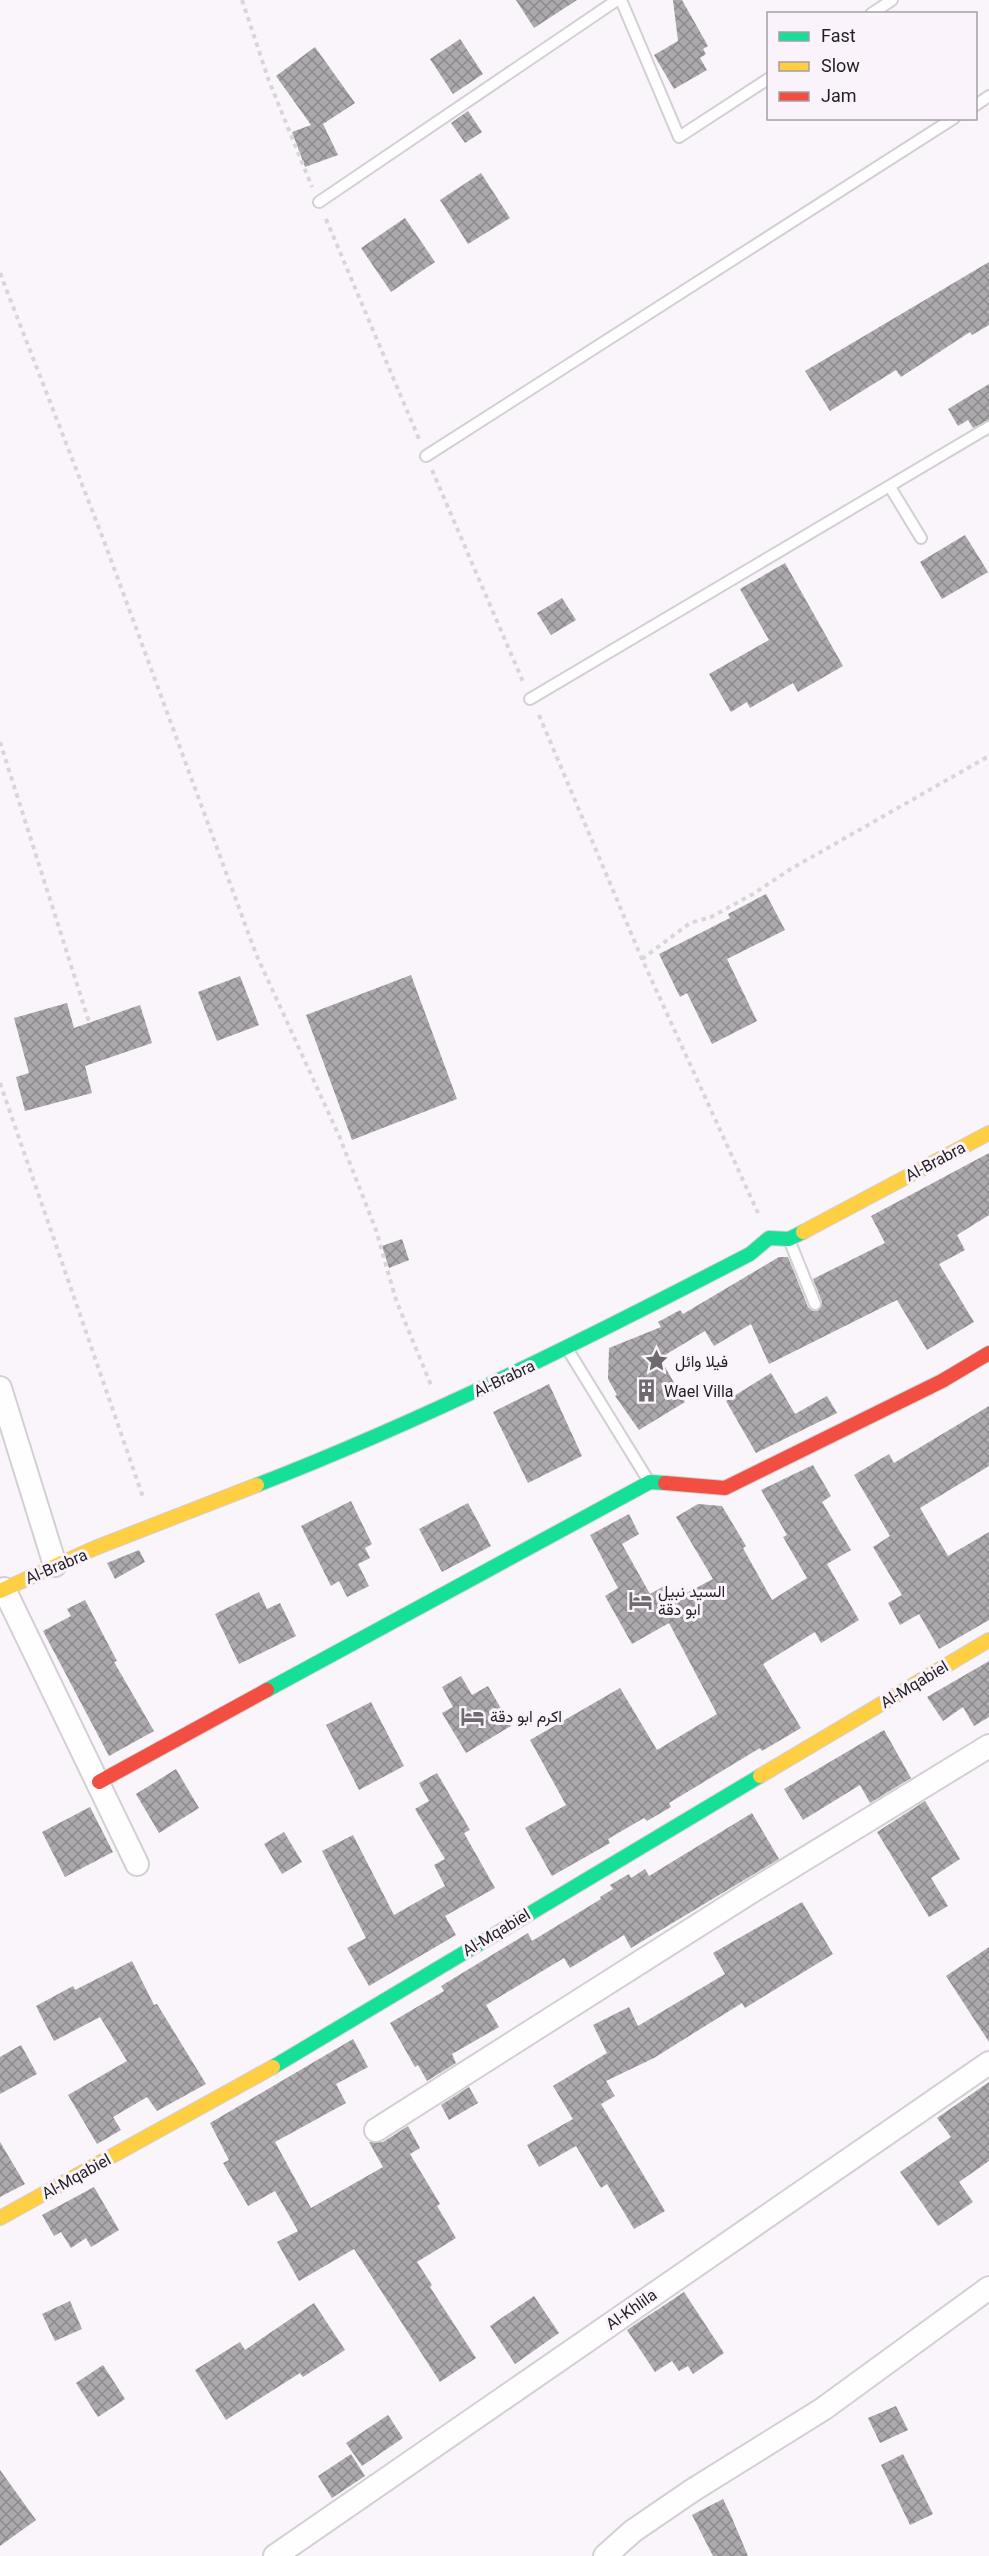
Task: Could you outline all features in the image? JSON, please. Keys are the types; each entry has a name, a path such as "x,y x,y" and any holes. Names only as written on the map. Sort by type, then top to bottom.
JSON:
{"street":[{"name":"Al-Brabra","path":"789,1239 989,1133"},
{"name":"Al-Brabra","path":"2,1590 55,1565 389,1432 567,1348 750,1254 770,1238"},
{"path":"770,1238 789,1239"},
{"path":"99,1782 650,1482 725,1488 942,1381 989,1353"},
{"path":"0,1388 55,1565"},
{"path":"2,1590 99,1782 137,1864"},
{"name":"Al-Mqabiel","path":"0,2218 262,2074 515,1920 989,1640"},
{"path":"376,2130 749,1893 989,1746"},
{"name":"Al-Khlila","path":"274,2556 989,2063"},
{"path":"605,2556 633,2531 693,2490 823,2409 989,2288"}],"lane":[{"path":"319,202 619,0 679,137 767,80"},
{"path":"874,12 892,0"},
{"path":"426,456 951,120"},
{"path":"530,699 989,427"},
{"path":"890,487 921,538"},
{"path":"789,1239 815,1304"},
{"path":"567,1348 650,1482"}],"path":[{"path":"242,0 269,81 426,456 530,699 548,732 642,959 770,1238"},
{"path":"0,273 108,552 256,954 340,1138 376,1230 400,1310 429,1383 445,1406"},
{"path":"0,742 89,1022"},
{"path":"642,959 690,924 711,917 989,756"},
{"path":"0,1083 153,1526"}],"building":[{"path":"516,0 577,0 534,28"},
{"path":"673,0 682,0 708,46 703,49 706,54 700,58 707,70 674,89 654,55 678,41"},
{"path":"460,39 483,74 453,94 430,59"},
{"path":"315,47 355,103 323,124 338,155 305,167 292,132 311,125 276,76"},
{"path":"468,111 482,132 465,143 451,123"},
{"path":"481,173 510,218 468,244 440,200"},
{"path":"405,218 435,262 391,292 361,248"},
{"path":"989,262 989,325 972,335 970,332 901,377 896,370 830,411 805,371"},
{"path":"989,384 989,420 973,428 968,420 958,426 948,409"},
{"path":"965,535 988,572 942,599 920,562"},
{"path":"785,563 843,666 798,692 793,683 750,708 747,702 731,712 709,674 769,640 740,589"},
{"path":"562,598 576,620 551,635 537,613"},
{"path":"766,894 785,930 727,959 757,1021 712,1044 687,993 680,997 659,954 730,918 728,914"},
{"path":"411,975 457,1099 352,1140 306,1015"},
{"path":"240,976 259,1025 217,1041 198,992"},
{"path":"67,1003 74,1028 140,1005 152,1043 85,1066 92,1093 25,1111 16,1077 29,1073 14,1018"},
{"path":"989,1153 989,1215 957,1235 965,1250 939,1264 974,1322 927,1350 897,1300 769,1364 751,1324 714,1346 705,1331 660,1358 685,1402 639,1430 615,1396 617,1395 608,1379 609,1348 661,1327 658,1322 680,1310 683,1314 779,1257 788,1257 808,1307 813,1311 818,1311 822,1302 813,1279 885,1243 871,1216"},
{"path":"402,1239 409,1260 389,1268 382,1246"},
{"path":"771,1373 795,1414 827,1396 837,1413 756,1453 726,1401"},
{"path":"549,1384 582,1456 528,1483 493,1412"},
{"path":"989,1406 989,1466 920,1508 948,1556 989,1532 989,1620 939,1649 919,1614 900,1625 888,1603 902,1595 873,1547 890,1536 854,1475 889,1454 894,1463"},
{"path":"813,1465 831,1496 822,1502 851,1550 827,1564 859,1620 821,1643 815,1632 763,1664 801,1728 762,1751 760,1748 669,1803 671,1807 647,1821 644,1818 608,1839 610,1843 552,1876 525,1828 566,1805 530,1740 620,1688 657,1750 717,1714 669,1623 632,1644 605,1596 618,1588 590,1535 629,1514 639,1534 622,1544 650,1594 666,1585 675,1599 713,1579 676,1517 698,1504 722,1506 746,1546 743,1548 772,1600 807,1578 783,1537 787,1535 761,1490"},
{"path":"351,1501 372,1544 365,1548 370,1558 358,1564 369,1586 347,1597 339,1581 331,1586 301,1526"},
{"path":"468,1503 491,1546 442,1572 419,1529"},
{"path":"139,1550 145,1562 115,1579 107,1563"},
{"path":"259,1592 267,1609 280,1603 296,1636 239,1664 215,1614"},
{"path":"85,1600 117,1661 114,1662 154,1731 109,1756 43,1631 71,1616 67,1609"},
{"path":"989,1661 989,1717 974,1726 963,1707 943,1721 927,1697"},
{"path":"461,1676 472,1695 488,1686 511,1726 466,1753 442,1713 453,1707 442,1687"},
{"path":"371,1702 404,1766 359,1790 326,1725"},
{"path":"884,1730 911,1778 870,1803 860,1785 803,1820 784,1789"},
{"path":"176,1769 199,1808 159,1833 136,1794"},
{"path":"437,1773 470,1830 464,1833 495,1888 445,1916 456,1935 369,1986 347,1948 366,1938 322,1851 353,1835 394,1915 445,1886 434,1865 445,1859 415,1809 429,1801 419,1783"},
{"path":"925,1801 960,1859 931,1878 948,1906 929,1917 877,1832"},
{"path":"90,1807 113,1852 65,1877 42,1832"},
{"path":"752,1813 779,1859 631,1948 624,1935 570,1968 564,1958 486,2005 499,2027 452,2054 456,2063 427,2081 418,2065 415,2067 390,2023 444,1991 441,1986 528,1933 532,1941 601,1899 600,1897 613,1889 610,1885 629,1874 631,1878 645,1869 649,1876"},
{"path":"284,1832 302,1862 282,1874 264,1844"},
{"path":"802,1902 833,1954 745,2008 742,2003 654,2058 606,2081 615,2096 601,2104 665,2211 634,2229 607,2184 601,2188 576,2146 539,2167 527,2145 573,2119 553,2086 607,2053 593,2025 629,2007 638,2026 725,1974 713,1953"},
{"path":"989,1947 989,2042 946,1976"},
{"path":"132,1961 154,2005 157,2004 206,2084 157,2111 147,2097 113,2117 121,2130 97,2144 68,2095 127,2061 100,2017 54,2041 36,2006 73,1986 75,1990"},
{"path":"353,2039 368,2067 336,2084 346,2103 275,2142 311,2208 383,2167 369,2142 383,2142 408,2126 420,2148 410,2154 440,2204 437,2206 456,2238 417,2262 432,2285 430,2287 476,2358 440,2382 354,2249 299,2281 277,2242 298,2231 275,2191 248,2206 223,2163 229,2160 210,2123"},
{"path":"21,2045 37,2074 0,2094 0,2057"},
{"path":"989,2082 989,2161 959,2182 973,2202 938,2226 900,2172 951,2137 937,2118"},
{"path":"469,2087 478,2103 449,2120 441,2105"},
{"path":"0,2142 25,2184 0,2197"},
{"path":"94,2187 119,2230 91,2247 86,2238 71,2248 61,2232 54,2236 42,2215"},
{"path":"684,2292 724,2353 693,2374 688,2366 679,2371 672,2361 655,2372 627,2330"},
{"path":"534,2296 559,2333 515,2364 490,2326"},
{"path":"70,2301 82,2329 55,2341 42,2314"},
{"path":"314,2303 345,2350 303,2377 300,2373 226,2420 195,2370 240,2342 245,2350"},
{"path":"103,2365 125,2399 98,2417 76,2383"},
{"path":"896,2406 908,2430 880,2443 868,2418"},
{"path":"388,2415 403,2438 362,2466 346,2443"},
{"path":"351,2454 365,2476 332,2498 318,2476"},
{"path":"903,2454 933,2514 910,2525 881,2465"},
{"path":"0,2470 36,2520 0,2546"},
{"path":"723,2499 748,2556 713,2556 692,2515"}],"traffic: fast":[{"path":"257,1485 383,1433 506,1376 750,1254 769,1238 789,1239 803,1232"},
{"path":"267,1690 650,1482 665,1483"},
{"path":"273,2067 760,1776"}],"traffic: slow":[{"path":"803,1232 989,1133"},
{"path":"0,1591 95,1548 257,1485"},
{"path":"760,1776 989,1640"},
{"path":"0,2218 273,2067"}],"traffic: jam":[{"path":"665,1483 725,1488 942,1381 989,1353"},
{"path":"99,1782 267,1690"}],"place":[{"name":"فيلا وائل","path":"657,1361"},
{"name":"Wael Villa","path":"646,1391"},
{"name":"السيد نبيل ابو دقة","path":"640,1600"},
{"name":"اكرم ابو دقة","path":"472,1716"}]}
